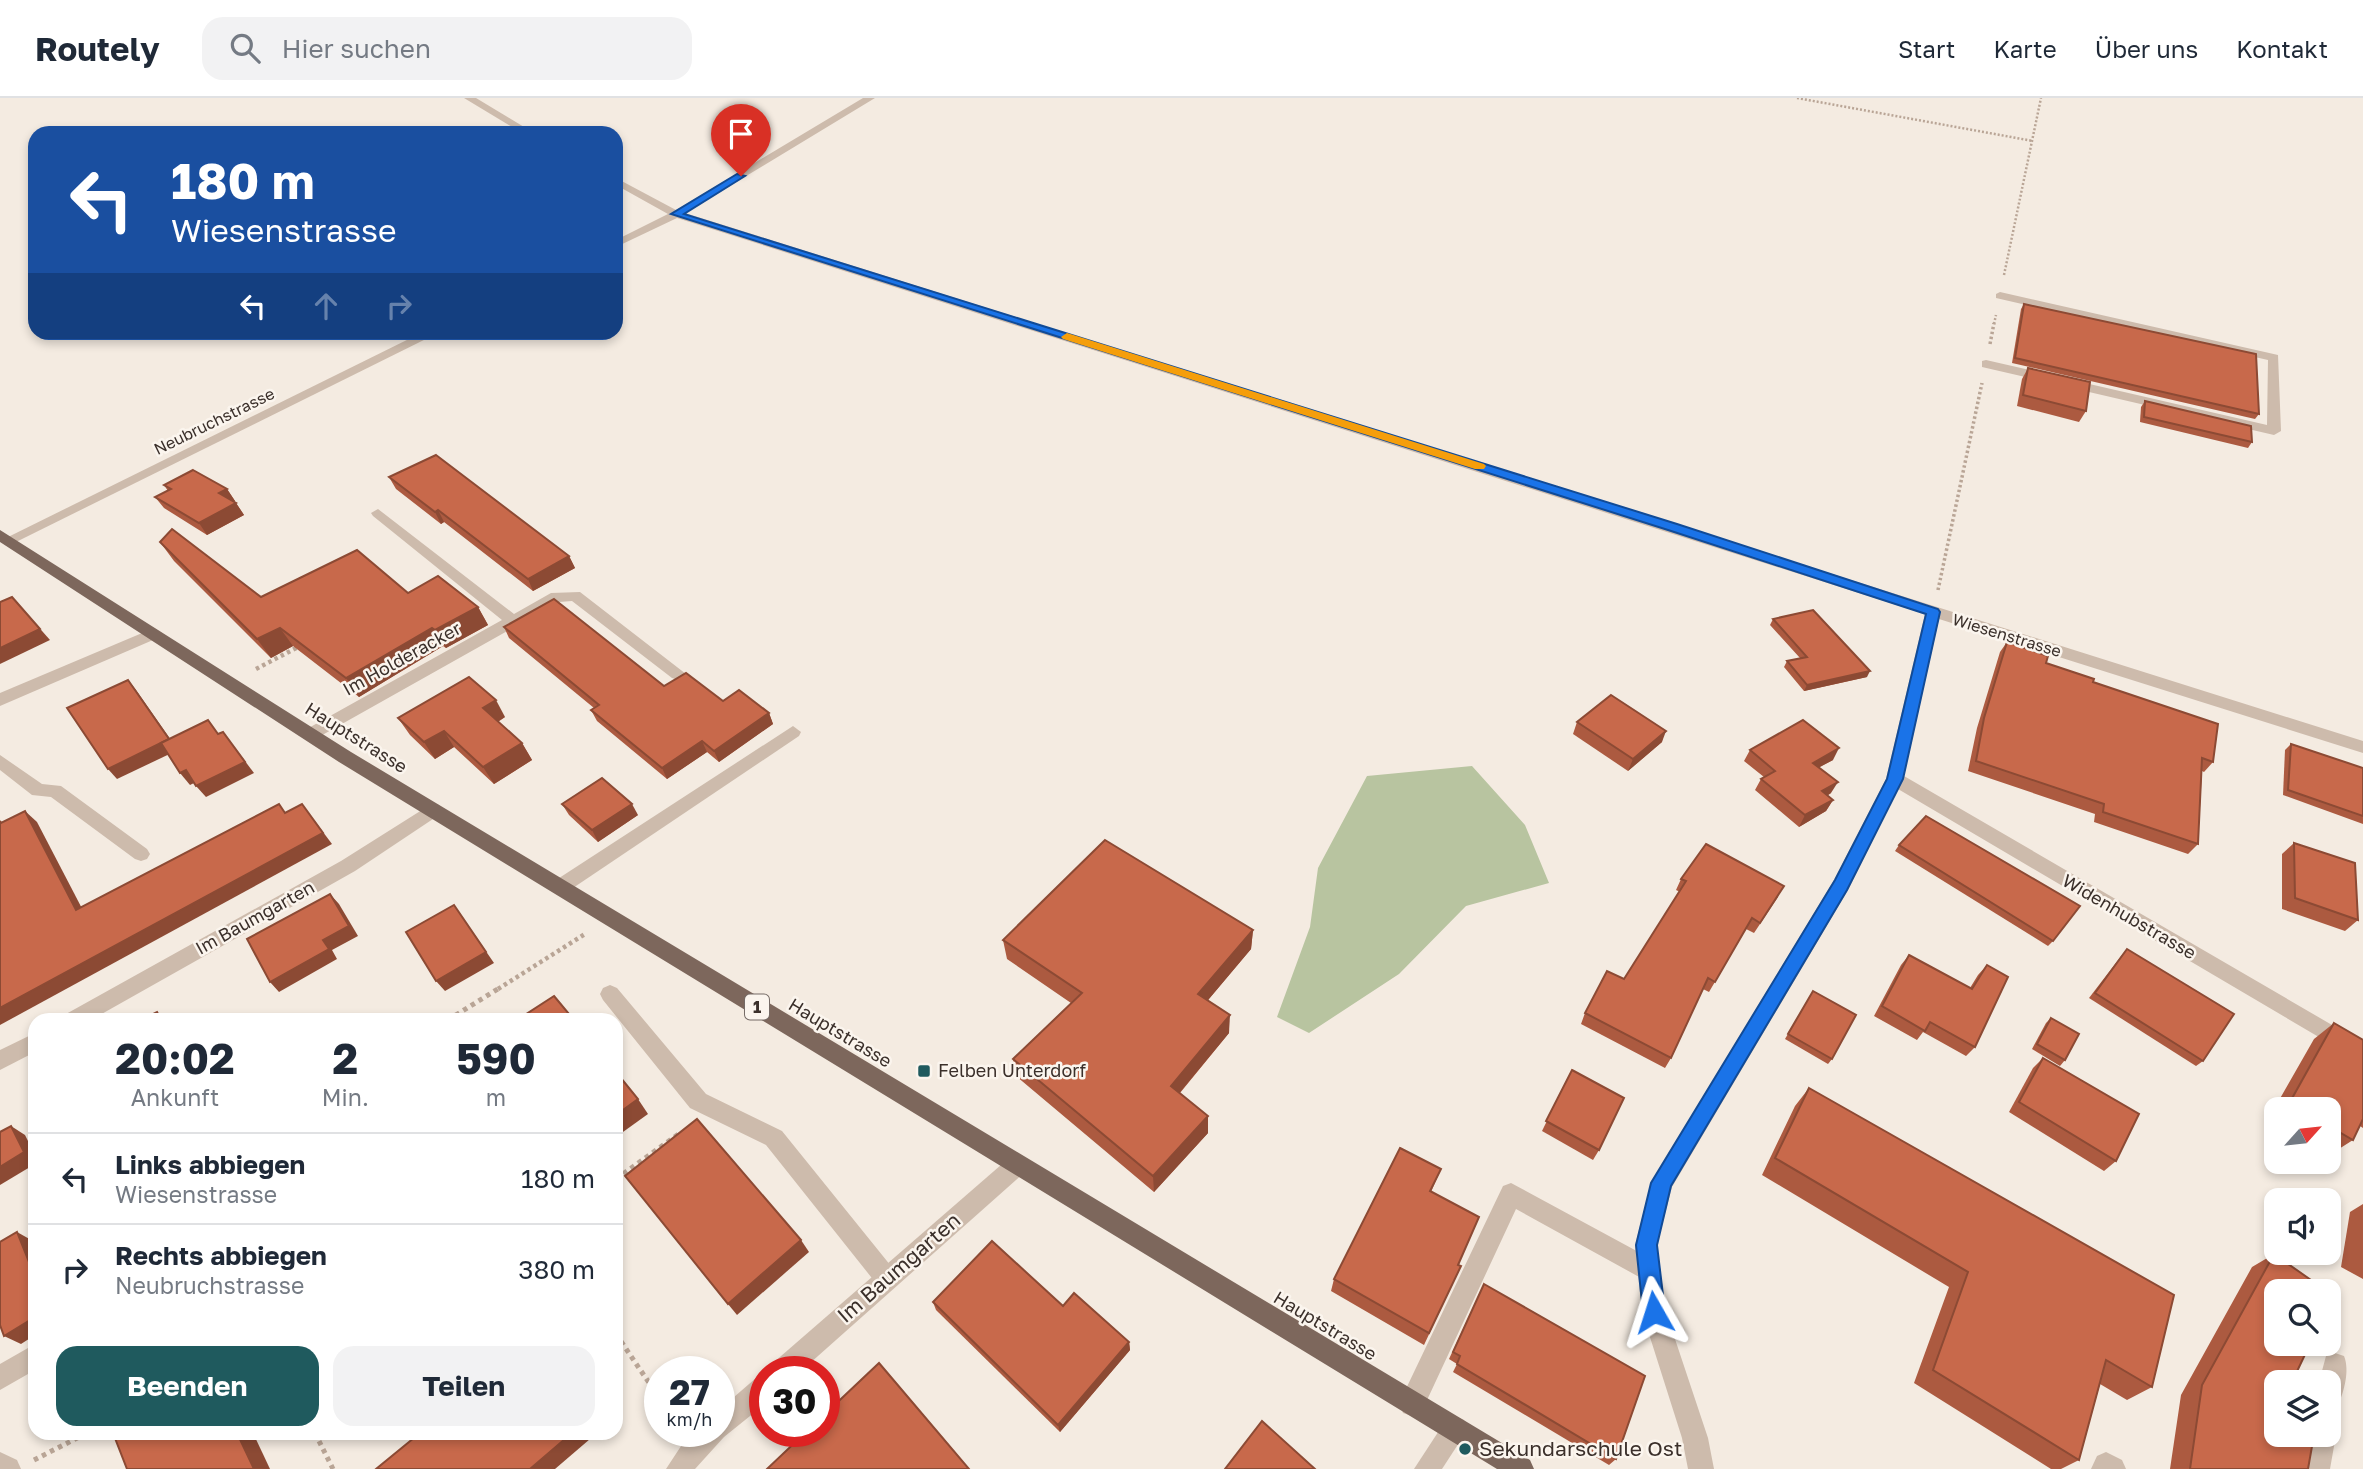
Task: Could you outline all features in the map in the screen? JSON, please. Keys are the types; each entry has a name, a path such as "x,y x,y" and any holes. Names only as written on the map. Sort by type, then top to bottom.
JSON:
{"main road":[{"name":"Hauptstrasse","path":"4,538 433,810 1521,1469"}],"street":[{"path":"469,98 517,126"},
{"path":"623,240 676,214 870,98"},
{"name":"Wiesenstrasse","path":"623,185 676,214 1646,518 1933,612 2363,747"},
{"path":"1986,364 2274,431 2274,358 2000,296"},
{"name":"Neubruchstrasse","path":"4,538 417,340"},
{"path":"378,513 513,621"},
{"name":"Im Holderacker","path":"311,734 556,597 575,596 678,674"},
{"path":"1700,1469 1695,1438 1654,1312 1646,1245 1662,1183 1841,885 1895,779 1933,612"},
{"path":"0,700 154,633"},
{"path":"559,887 793,732"},
{"path":"0,761 38,790 55,791 141,854"},
{"name":"Widenhubstrasse","path":"1895,779 2363,1054"},
{"name":"Im Baumgarten","path":"86,1013 348,866 433,810"},
{"path":"610,994 698,1101 774,1138 887,1279"},
{"path":"0,1061 28,1046"},
{"name":"Im Baumgarten","path":"800,1356 1017,1165"},
{"path":"1412,1404 1511,1194 1649,1270"},
{"path":"0,1378 28,1360"},
{"path":"2333,1370 2334,1364"},
{"path":"735,1413 749,1401"},
{"path":"1427,1469 1455,1429"},
{"path":"679,1469 696,1447"},
{"path":"2317,1469 2321,1447"},
{"path":"0,1465 17,1466"},
{"path":"2104,1469 2106,1465 2113,1469"}],"path":[{"path":"1797,98 2033,141"},
{"path":"256,668 302,645"},
{"path":"459,1013 585,934"},
{"path":"623,1174 712,1110"},
{"path":"623,1344 644,1375"},
{"path":"17,1466 72,1440"},
{"path":"318,1440 333,1469"}],"green space":[{"path":"1472,766 1525,825 1549,883 1466,906 1399,974 1309,1033 1277,1017 1310,927 1318,868 1367,776"}],"building":[{"path":"2024,304 2256,354 2259,414 2015,358"},
{"path":"2028,368 2090,382 2086,411 2023,395"},
{"path":"2145,401 2251,426 2252,442 2144,417"},
{"path":"436,455 569,556 528,579 438,510 435,512 389,477"},
{"path":"193,470 227,489 219,493 236,503 199,523 155,497 171,489 164,485"},
{"path":"172,529 261,597 357,550 408,593 438,576 478,607 435,630 432,628 346,678 280,628 257,639 160,542"},
{"path":"12,597 40,629 0,648 0,602"},
{"path":"554,599 664,686 686,673 723,701 739,690 769,713 714,751 702,741 662,768 591,710 599,705 504,627"},
{"path":"1813,610 1870,671 1807,685 1787,661 1807,657 1773,619"},
{"path":"2007,642 2048,656 2046,663 2094,679 2093,682 2218,724 2213,762 2202,758 2198,844 2103,812 2104,804 1976,761 1984,718"},
{"path":"469,677 496,700 483,708 522,743 483,767 444,731 424,742 398,718"},
{"path":"128,680 169,739 108,769 67,708"},
{"path":"1611,695 1666,731 1633,759 1577,722"},
{"path":"208,720 218,734 223,732 245,762 196,786 186,770 180,773 161,743"},
{"path":"1803,720 1839,748 1813,763 1838,782 1822,791 1833,800 1805,815 1761,779 1775,771 1750,750"},
{"path":"2291,744 2363,768 2363,816 2288,790"},
{"path":"602,778 632,804 592,830 562,804"},
{"path":"279,804 285,813 302,804 323,833 0,1008 0,821 1,823 25,811 76,910"},
{"path":"1926,816 2080,906 2053,941 1899,845"},
{"path":"1105,840 1253,930 1198,994 1230,1015 1171,1086 1208,1116 1153,1176 1013,1059 1082,993 1003,940"},
{"path":"2294,843 2355,863 2358,920 2295,898"},
{"path":"1706,844 1784,886 1760,923 1752,918 1715,982 1708,978 1671,1058 1585,1013 1607,971 1624,979 1686,881 1681,879"},
{"path":"330,894 349,926 323,940 329,949 270,982 247,939"},
{"path":"454,905 486,952 436,981 406,932"},
{"path":"2127,949 2234,1014 2203,1061 2095,993"},
{"path":"1909,955 1972,989 1987,965 2008,977 1975,1047 1930,1022 1925,1031 1882,1006"},
{"path":"1813,991 1856,1015 1832,1059 1788,1034"},
{"path":"554,996 568,1013 528,1013"},
{"path":"2051,1018 2079,1034 2065,1060 2037,1044"},
{"path":"2334,1023 2363,1040 2363,1119 2353,1140 2342,1134 2342,1097 2293,1097"},
{"path":"2043,1058 2139,1114 2116,1161 2019,1102"},
{"path":"1572,1070 1624,1098 1599,1150 1546,1121"},
{"path":"623,1081 638,1099 623,1110"},
{"path":"1809,1088 2174,1295 2152,1387 2106,1360 2079,1460 1933,1370 1968,1272 1775,1158"},
{"path":"697,1119 801,1240 728,1304 625,1176"},
{"path":"11,1126 24,1152 0,1167 0,1132"},
{"path":"1400,1148 1441,1169 1430,1191 1479,1217 1458,1265 1461,1266 1429,1333 1334,1279"},
{"path":"17,1232 28,1260 28,1321 4,1336 0,1325 0,1242"},
{"path":"992,1241 1063,1306 1074,1293 1129,1342 1058,1425 933,1302"},
{"path":"2268,1265 2290,1265 2310,1279 2264,1279 2264,1356 2304,1356 2298,1370 2264,1370 2264,1447 2312,1447 2308,1469 2190,1469 2202,1385"},
{"path":"1484,1284 1645,1376 1616,1459 1457,1364 1460,1356 1453,1352"},
{"path":"879,1363 969,1469 767,1469 790,1447 840,1447 840,1400"},
{"path":"1262,1421 1315,1469 1225,1469"},
{"path":"116,1440 240,1440 254,1469 127,1469"},
{"path":"411,1440 564,1440 530,1469 376,1469"}],"slow traffic":[{"path":"1067,337 1480,466"}],"place":[{"name":"Felben Unterdorf","path":"924,1071"},
{"name":"Sekundarschule Ost","path":"1465,1449"}],"route":[{"path":"741,176 676,214 1672,527 1933,612 1895,779 1841,885 1662,1183 1646,1245 1654,1312"}]}
